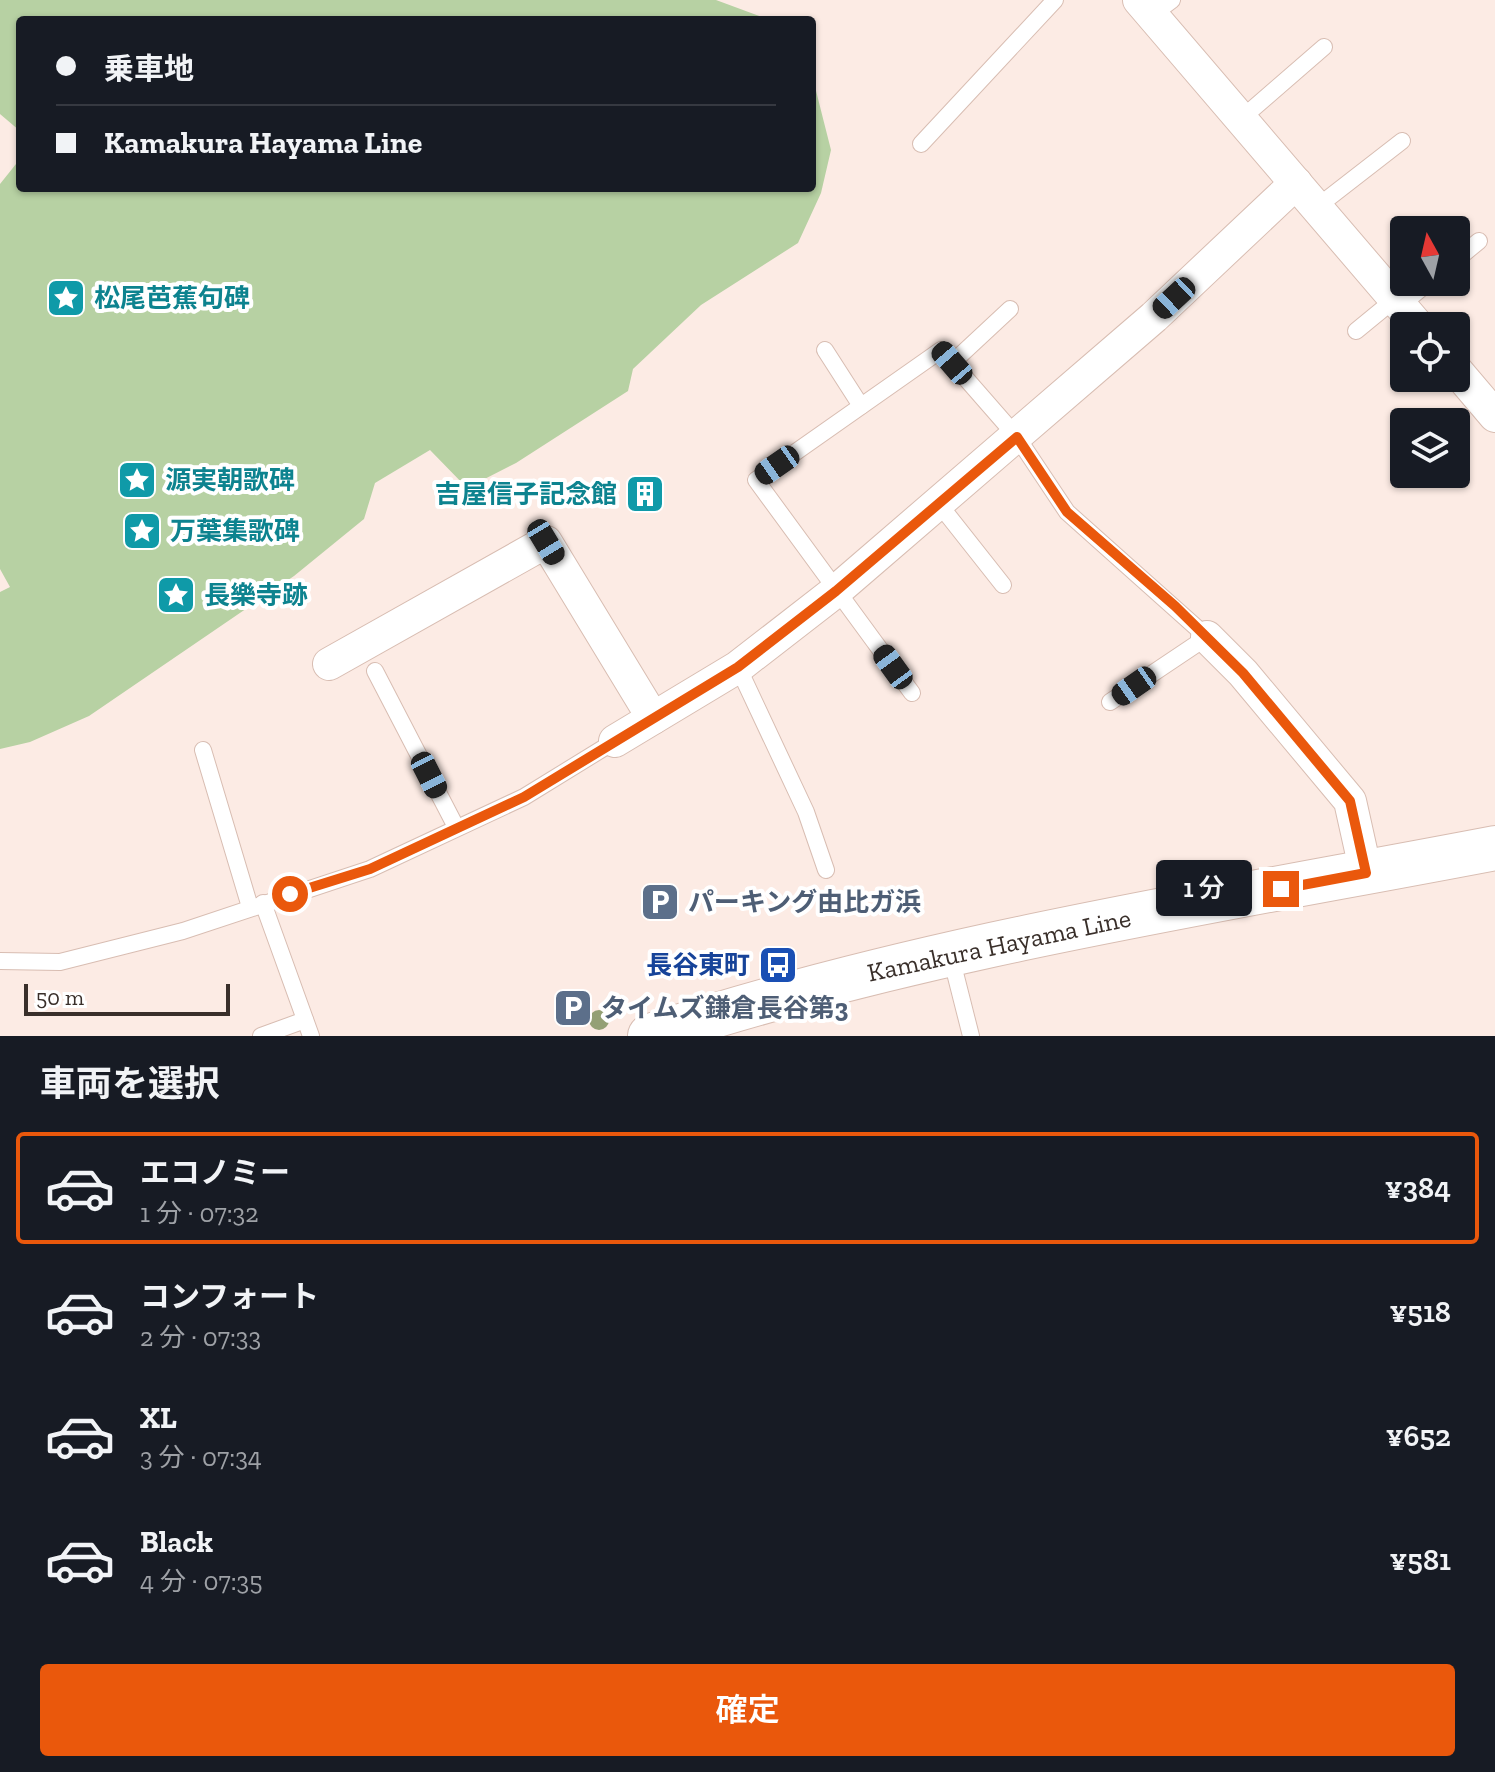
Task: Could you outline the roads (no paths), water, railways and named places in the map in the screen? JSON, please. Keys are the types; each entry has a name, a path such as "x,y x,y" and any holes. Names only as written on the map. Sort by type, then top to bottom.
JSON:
{"main road":[{"name":"Kamakura Hayama Line","path":"650,1036 765,999 951,955 1141,915 1495,848"}],"street":[{"path":"1154,5 1241,119 1405,310"},
{"path":"615,741 738,667 836,591 1154,317 1296,183"},
{"path":"1470,387 1495,416"},
{"path":"329,664 546,542 653,718"},
{"path":"1207,637 1243,673 1350,801 1366,873"}],"lane":[{"path":"921,144 1055,0"},
{"path":"1241,119 1324,47"},
{"path":"1317,207 1402,141"},
{"path":"1470,248 1479,241"},
{"path":"952,363 1010,309"},
{"path":"1356,331 1405,310"},
{"path":"825,350 861,406"},
{"path":"912,693 756,480 941,350 1017,437 1067,512 1207,637 1110,702"},
{"path":"939,504 1003,585"},
{"path":"738,667 806,812 826,870"},
{"path":"375,671 456,827"},
{"path":"0,961 60,962 183,931 370,869 524,797 615,741"},
{"path":"203,750 257,905 308,1028 261,1036"},
{"path":"951,955 971,1036"}],"place":[{"name":"松尾芭蕉句碑","path":"66,298"},
{"name":"源実朝歌碑","path":"137,480"},
{"name":"吉屋信子記念館","path":"645,494"},
{"name":"万葉集歌碑","path":"142,531"},
{"name":"長樂寺跡","path":"176,595"},
{"name":"パーキング由比ガ浜","path":"660,902"},
{"name":"長谷東町","path":"778,965"},
{"name":"タイムズ鎌倉長谷第3","path":"573,1008"}]}
